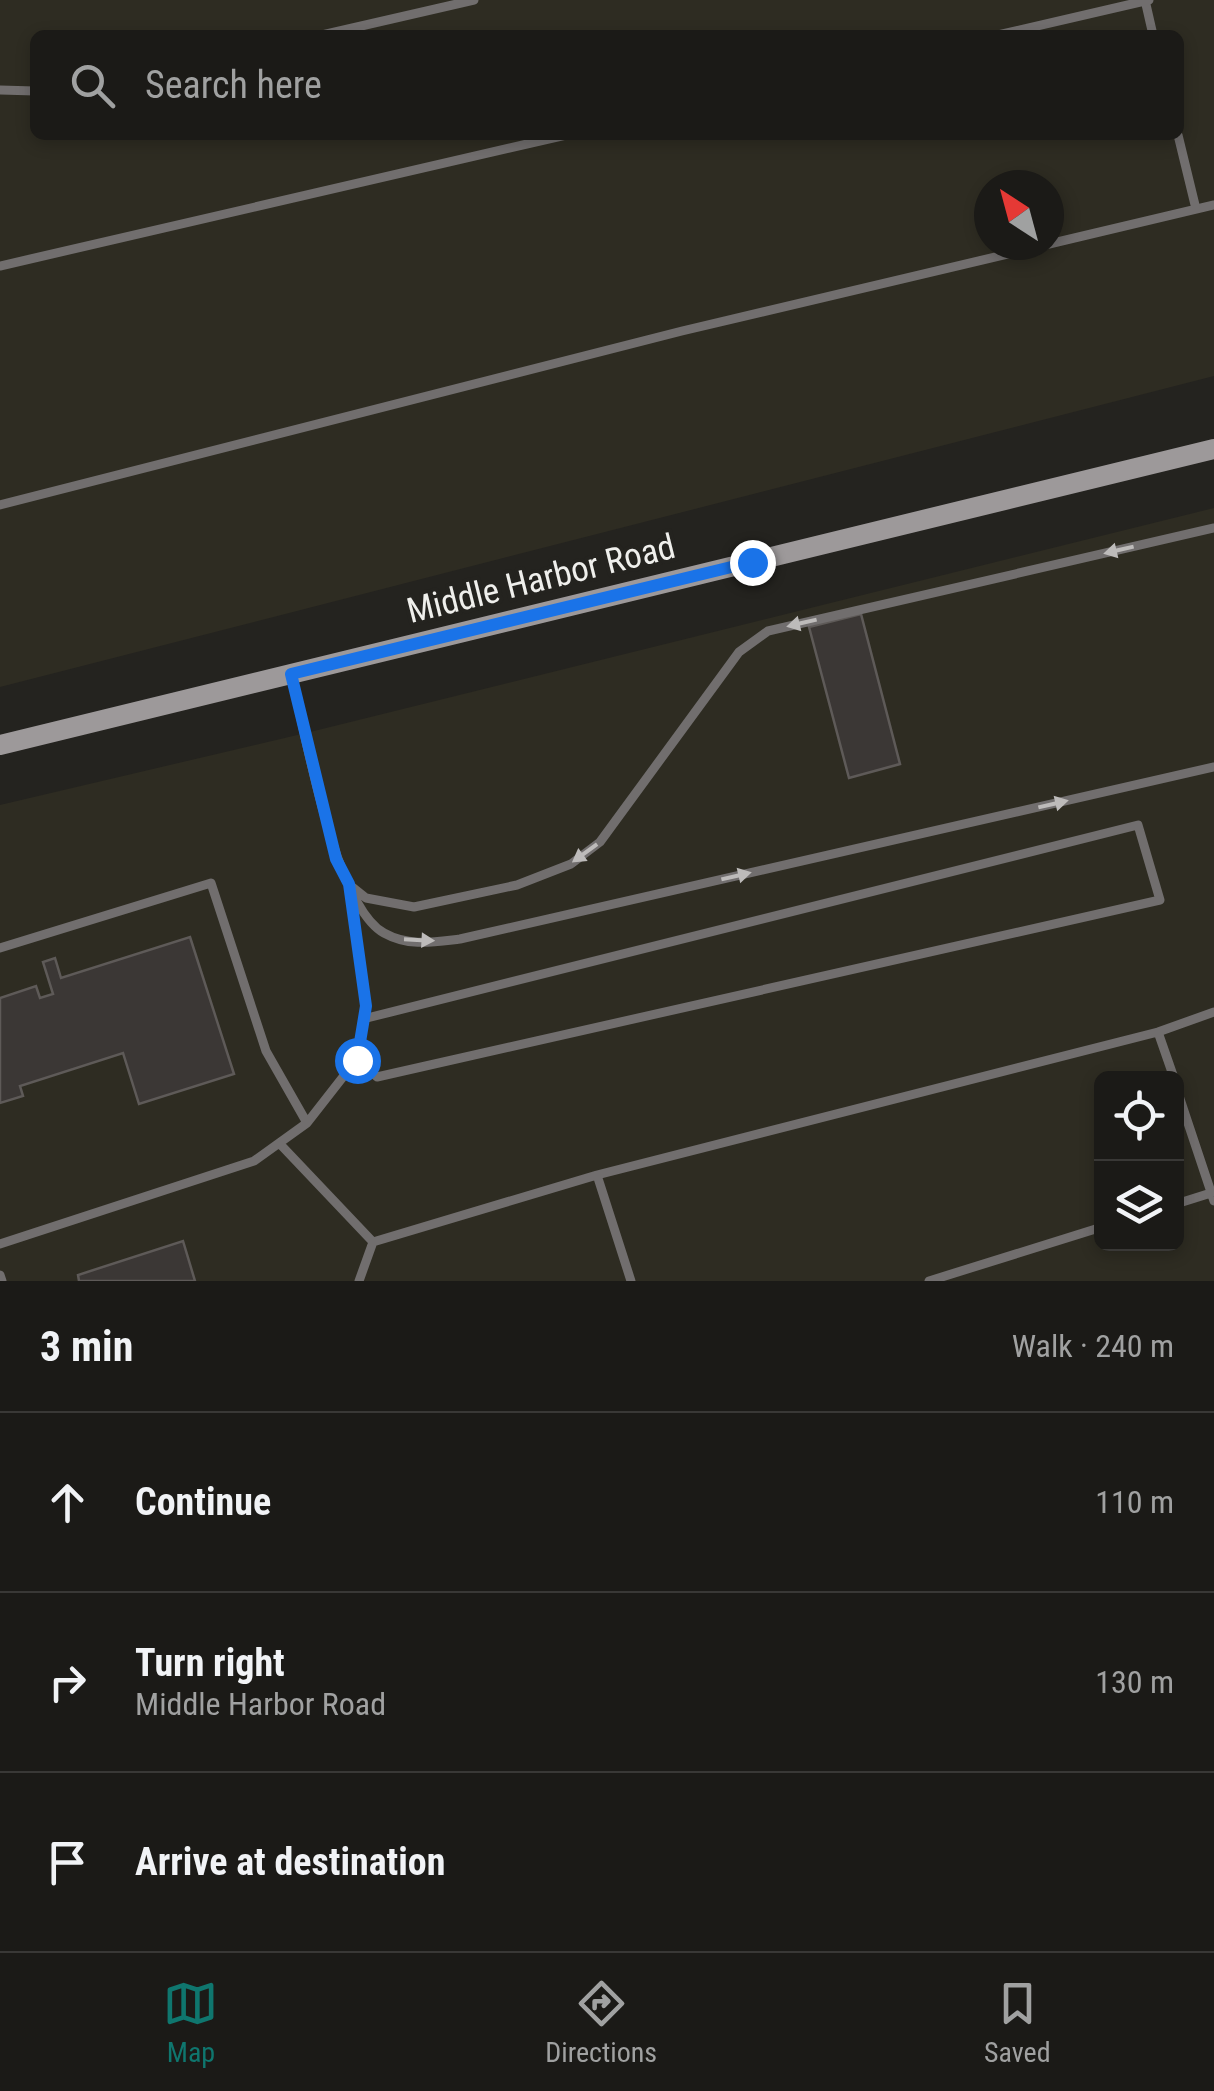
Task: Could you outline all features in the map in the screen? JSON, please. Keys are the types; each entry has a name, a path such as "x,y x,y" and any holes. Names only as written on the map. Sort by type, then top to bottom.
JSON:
{"main road":[{"name":"Middle Harbor Road","path":"0,745 1214,449"}],"lane":[{"path":"344,30 474,0"},
{"path":"1019,30 1146,0 1153,30"},
{"path":"0,90 30,92"},
{"path":"0,266 544,140"},
{"path":"1179,140 1196,210"},
{"path":"1064,241 1214,205"},
{"path":"0,505 682,331 984,260"},
{"path":"349,884 366,898 414,906 517,885 570,864 600,842 740,652 768,631 1214,528"},
{"path":"291,674 336,859 360,906 382,932 414,944 460,938 1214,767"},
{"path":"357,1060 377,1077 1160,900 1138,825 363,1019"},
{"path":"0,948 210,883 266,1052 307,1123"},
{"path":"0,1244 254,1161 307,1123 357,1060 366,1006 349,884"},
{"path":"373,1242 597,1176 1158,1032 1214,1012"},
{"path":"1158,1032 1172,1071"},
{"path":"1184,1111 1213,1196 1184,1202"},
{"path":"279,1142 373,1242"},
{"path":"597,1176 632,1281"},
{"path":"929,1281 1094,1229"},
{"path":"359,1281 373,1242"}],"shaded area":[{"path":"0,0 1214,0 1214,376 0,687"},
{"path":"1214,508 1214,1281 0,1281 0,805"}],"building":[{"path":"861,614 900,764 849,778 809,627"},
{"path":"190,937 234,1074 139,1104 123,1053 20,1086 23,1096 0,1103 0,998 36,986 40,998 53,994 43,962 55,958 61,978"},
{"path":"183,1241 195,1281 79,1281 78,1275"}],"route":[{"path":"357,1060 366,1006 349,884 336,859 291,674 752,562"}]}
